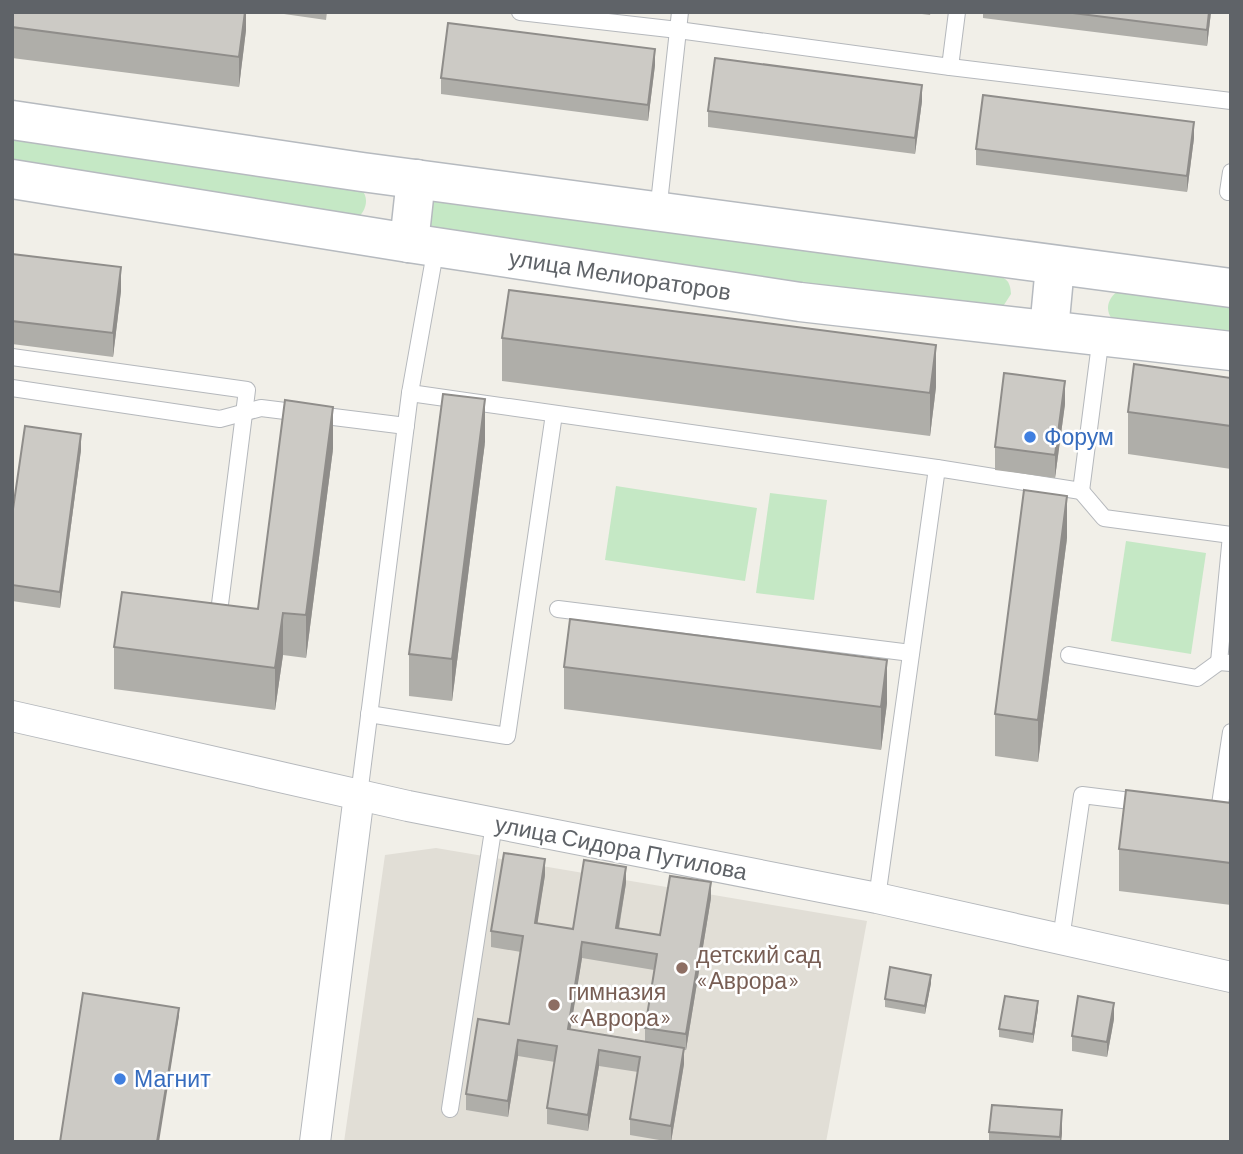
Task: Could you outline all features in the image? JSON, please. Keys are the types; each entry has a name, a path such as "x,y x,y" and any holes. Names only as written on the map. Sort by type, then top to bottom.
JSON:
{"street":[{"path":"12,120 416,179 1231,288"},
{"name":"улица Мелиораторов","path":"12,179 800,302 1231,351"},
{"path":"416,179 422,245"},
{"path":"1049,330 1055,266"},
{"name":"улица Сидора Путилова","path":"12,716 494,824 877,898 1231,977"},
{"path":"315,1142 359,795"}],"lane":[{"path":"520,12 1231,101"},
{"path":"658,212 680,12"},
{"path":"950,67 957,12"},
{"path":"1228,192 1231,172"},
{"path":"359,795 410,393 422,245"},
{"path":"1081,491 1101,336"},
{"path":"12,357 247,390 219,612 195,610"},
{"path":"12,388 220,419 261,408 406,426"},
{"path":"410,393 1081,491 1104,517 1231,535 1225,662 1197,678 1069,655"},
{"path":"369,714 508,736 554,414"},
{"path":"877,898 937,468"},
{"path":"558,610 911,653"},
{"path":"1192,808 1219,811 1231,732"},
{"path":"1061,939 1082,795 1164,805"},
{"path":"450,1108 494,824"}],"shaded area":[{"path":"436,848 867,921 826,1142 344,1142 385,855"}],"green space":[{"path":"12,137 361,189 366,205 356,219 12,170"},
{"path":"437,200 993,274 1006,280 1011,294 1002,308 988,309 444,235 428,227 430,205"},
{"path":"1119,290 1231,302 1231,337 1114,322 1108,305"},
{"path":"616,486 757,508 745,581 605,560"},
{"path":"770,493 827,500 814,600 756,593"},
{"path":"1126,541 1206,553 1191,654 1111,641"}],"building":[{"path":"12,12 245,12 239,57 12,27"},
{"path":"1065,12 1209,12 1207,30"},
{"path":"448,23 655,49 648,105 441,78"},
{"path":"715,58 922,85 915,138 708,111"},
{"path":"983,95 1194,122 1187,176 976,149"},
{"path":"12,254 121,267 113,333 12,321"},
{"path":"509,290 936,345 930,393 502,338"},
{"path":"1134,364 1231,378 1231,426 1128,412"},
{"name":"Форум","path":"1004,373 1065,381 1055,455 995,447"},
{"path":"443,394 485,399 452,659 409,654"},
{"path":"285,400 333,407 306,615 283,613 275,668 114,647 122,592 258,609"},
{"path":"25,426 81,434 60,592 12,585 12,516"},
{"path":"1024,490 1067,496 1038,720 995,714"},
{"path":"570,619 887,660 881,707 564,667"},
{"path":"1126,790 1231,803 1231,863 1119,849"},
{"path":"504,853 545,859 535,923 573,929 584,860 626,867 616,928 660,935 670,876 711,882 686,1034 645,1028 657,954 582,942 568,1029 684,1048 671,1126 630,1119 640,1057 599,1050 588,1115 547,1108 557,1046 518,1040 508,1101 466,1094 478,1019 509,1024 523,936 491,931"},
{"path":"890,967 931,975 925,1006 885,999"},
{"name":"Магнит","path":"83,993 179,1008 157,1142 60,1142"},
{"path":"1005,996 1038,1001 1033,1034 999,1029"},
{"path":"1078,996 1114,1003 1107,1042 1072,1036"},
{"path":"992,1105 1062,1110 1060,1137 989,1132"}],"place":[{"name":"Форум","path":"1030,437"},
{"name":"детский сад «Аврора»","path":"682,968"},
{"name":"гимназия «Аврора»","path":"554,1005"},
{"name":"Магнит","path":"120,1079"}]}
